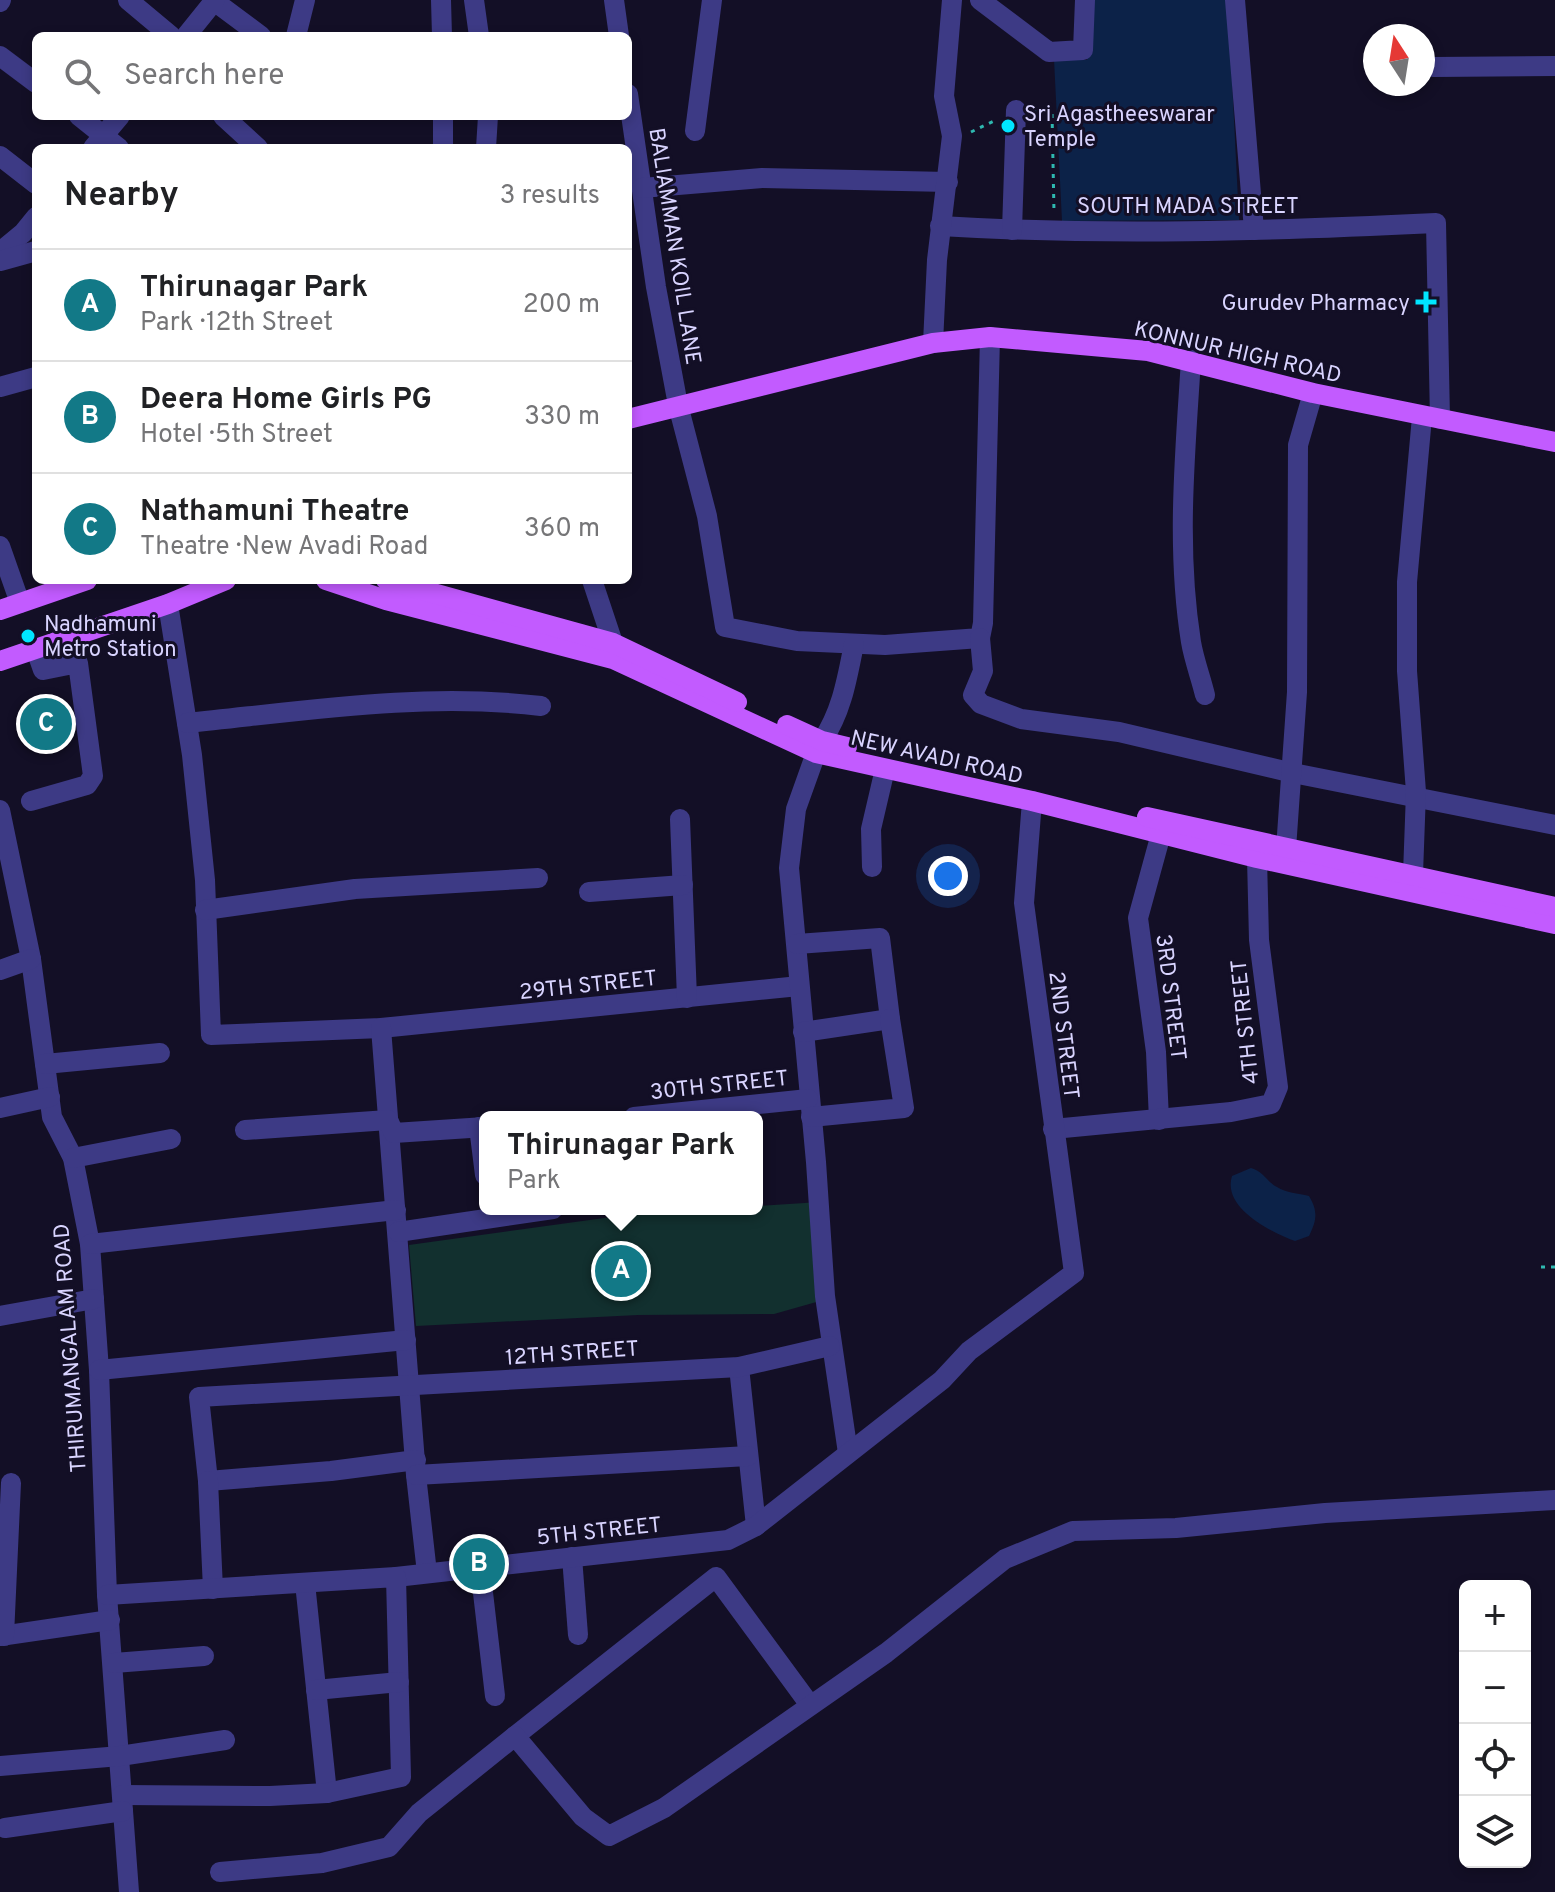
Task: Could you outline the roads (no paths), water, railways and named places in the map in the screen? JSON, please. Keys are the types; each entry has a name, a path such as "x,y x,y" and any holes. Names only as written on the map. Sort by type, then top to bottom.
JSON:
{"main road":[{"name":"KONNUR HIGH ROAD","path":"632,418 933,343 990,337 1148,351 1313,393 1555,442"},
{"path":"0,610 75,584"},
{"path":"0,661 168,604 216,584"},
{"name":"NEW AVADI ROAD","path":"338,584 386,600 613,659 819,747 885,769 1032,801 1257,858 1555,924"},
{"name":"NEW AVADI ROAD","path":"400,584 613,643 819,747 1555,907"}],"street":[{"path":"128,0 166,32"},
{"path":"297,32 305,0"},
{"path":"441,0 442,32"},
{"path":"474,0 478,32"},
{"path":"614,0 618,32"},
{"path":"695,131 712,0"},
{"path":"933,343 940,226 952,136 944,96 952,0"},
{"path":"980,0 1049,52 1083,50 1085,0"},
{"path":"1235,0 1254,230"},
{"path":"189,32 215,1 256,32"},
{"path":"0,56 32,80"},
{"path":"1435,67 1555,66"},
{"path":"1012,230 1016,110"},
{"path":"83,120 105,144 118,120"},
{"path":"227,120 254,144"},
{"path":"443,120 443,144"},
{"path":"486,144 488,120"},
{"name":"BALIAMMAN KOIL LANE","path":"630,120 638,203 678,405 707,516 725,627 797,641 854,644"},
{"path":"0,156 32,181"},
{"path":"638,203 762,178 948,182"},
{"path":"0,252 32,222"},
{"name":"SOUTH MADA STREET","path":"940,226 1012,230 1254,230 1436,223 1431,418"},
{"path":"0,261 32,252"},
{"path":"990,337 983,623 980,638 983,671 973,695 981,704 1021,719 1119,732 1293,773 1555,825"},
{"path":"1191,360 1182,502 1184,587 1192,646 1205,695"},
{"path":"0,387 32,378"},
{"path":"1286,849 1297,692 1298,445 1313,393"},
{"path":"1413,874 1416,797 1407,671 1407,582 1431,418"},
{"path":"0,546 20,603"},
{"path":"593,584 613,643"},
{"path":"168,604 187,723 205,880 205,910 355,889 538,878"},
{"path":"756,1526 848,1453 830,1346 789,868 796,809 819,747 835,722 854,644 885,645 980,638"},
{"path":"31,801 87,785 93,776 78,663 43,670 36,650"},
{"path":"187,723 393,702 487,701 541,706"},
{"path":"872,867 871,829 885,769"},
{"name":"2ND STREET","path":"848,1453 942,1380 969,1351 1074,1273 1024,903 1032,801"},
{"name":"THIRUMANGALAM ROAD","path":"0,810 6,862 31,959 52,1117 73,1158 90,1244 99,1370 107,1595 129,1892"},
{"path":"680,819 687,998"},
{"name":"3RD STREET","path":"1159,1120 1156,1052 1138,918 1161,834"},
{"name":"4TH STREET","path":"1053,1129 1231,1112 1271,1104 1278,1087 1259,940 1257,858"},
{"path":"589,892 683,885"},
{"name":"29TH STREET","path":"205,910 211,1035 381,1028 799,986"},
{"path":"797,944 880,938 890,1019 803,1032"},
{"path":"0,970 31,959"},
{"name":"30TH STREET","path":"754,1111 904,1108 890,1019"},
{"path":"381,1028 427,1573"},
{"path":"45,1064 160,1053"},
{"path":"0,1108 50,1097"},
{"path":"388,1120 394,1133 479,1127"},
{"path":"245,1130 388,1120"},
{"path":"73,1158 171,1139"},
{"path":"90,1244 396,1210"},
{"path":"398,1232 485,1215"},
{"path":"0,1316 94,1299"},
{"path":"99,1370 406,1340"},
{"name":"12TH STREET","path":"208,1481 199,1397 739,1367 830,1346"},
{"path":"739,1367 756,1526"},
{"path":"213,1589 208,1481 331,1471 748,1456"},
{"path":"11,1483 2,1636 110,1620"},
{"path":"515,1736 583,1817 609,1836 664,1808 886,1653 1005,1559 1073,1531 1176,1528 1325,1513 1555,1500"},
{"name":"5TH STREET","path":"107,1595 396,1577 728,1540 756,1526"},
{"path":"572,1557 578,1635"},
{"path":"480,1567 495,1696"},
{"path":"5,1828 123,1803 327,1793 401,1777 396,1577"},
{"path":"220,1872 322,1863 389,1847 419,1813 716,1577 810,1705"},
{"path":"305,1583 327,1793"},
{"path":"114,1663 204,1656"},
{"path":"316,1690 399,1682"},
{"path":"0,1766 120,1756 225,1740"}],"water":[{"path":"1092,0 1228,0 1239,220 1062,221 1054,59 1087,60"},
{"path":"1251,1168 1281,1189 1309,1196 1315,1216 1309,1236 1295,1241 1285,1237 1262,1225 1241,1208 1231,1188 1232,1176"}],"place":[{"name":"Sri Agastheeswarar Temple","path":"1008,126"},
{"name":"Gurudev Pharmacy","path":"1426,302"},
{"name":"Nadhamuni Metro Station","path":"28,636"},
{"name":"Nathamuni Theatre","path":"46,724"},
{"name":"Thirunagar Park","path":"621,1271"},
{"name":"Deera Home Girls PG","path":"479,1564"}]}
